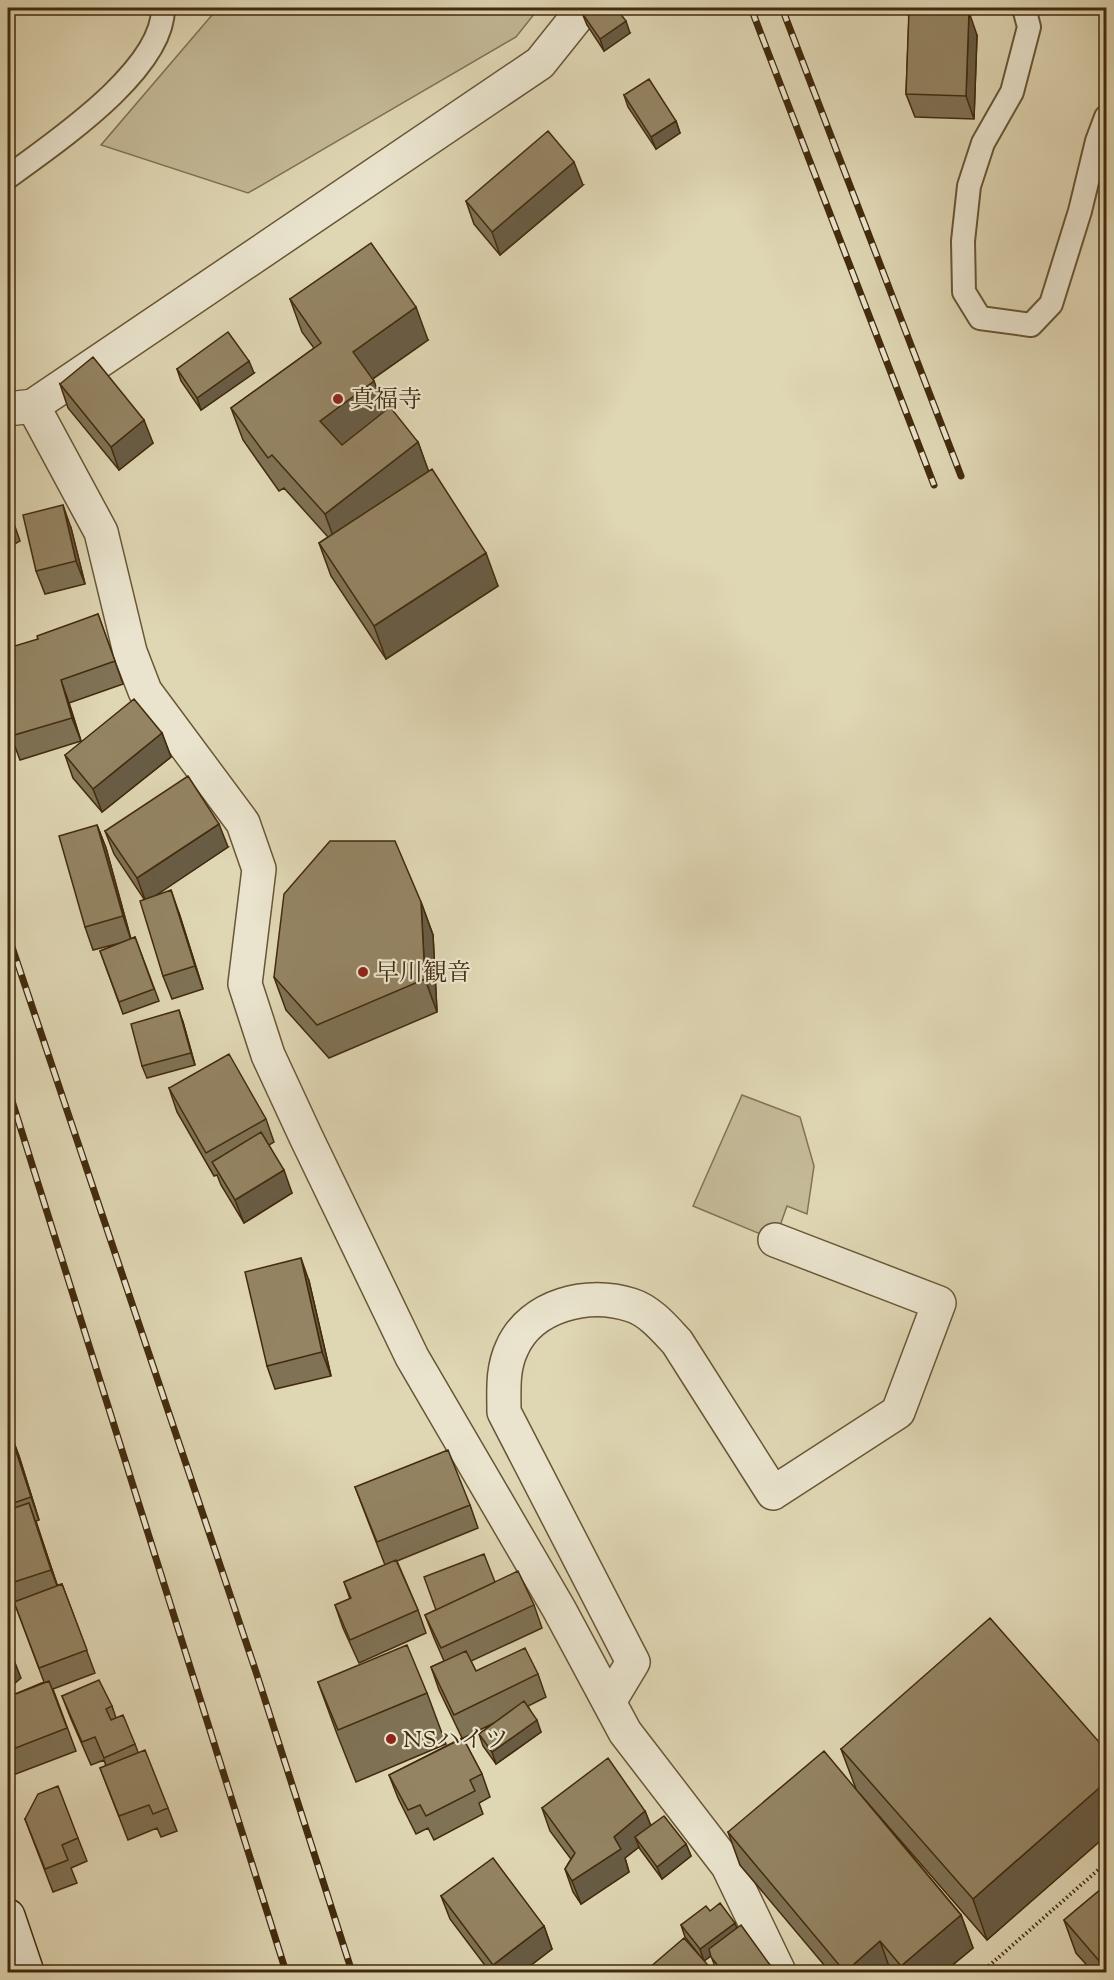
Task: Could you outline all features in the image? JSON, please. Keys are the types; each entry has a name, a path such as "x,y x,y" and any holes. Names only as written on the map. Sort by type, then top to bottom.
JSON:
{"street":[{"path":"584,8 540,63 20,408 101,532 130,652 145,692 243,823 259,869 245,984 268,1055 412,1357 559,1609 625,1732 728,1866 779,1972"},
{"path":"609,1702 633,1662 504,1412 504,1373 512,1348 528,1323 558,1306 592,1299 632,1305 658,1321 677,1342 772,1493 898,1412 939,1303 775,1240"},
{"path":"8,1916 27,1972"}],"lane":[{"path":"8,177 87,118 132,73 157,40 163,8"},
{"path":"1024,8 1029,27 1012,92 983,143 969,186 963,241 964,291 980,318 1031,325 1051,303 1080,211 1097,141 1107,117"}],"path":[{"path":"982,1972 1107,1863"}],"shaded area":[{"path":"218,8 539,8 516,37 248,193 101,145"},
{"path":"742,1095 800,1117 814,1166 807,1214 787,1206 775,1240 693,1206"}],"building":[{"path":"591,8 616,8 626,21 600,39 582,13"},
{"path":"909,10 969,12 966,96 906,94"},
{"path":"649,79 676,121 651,137 624,95"},
{"path":"548,131 574,162 492,232 466,201"},
{"path":"371,243 416,307 353,352 374,381 320,421 342,445 390,407 418,442 325,514 272,455 268,458 231,408 321,343 290,299"},
{"path":"228,332 249,361 197,398 177,369"},
{"path":"93,357 144,420 111,447 60,384"},
{"path":"432,469 486,553 374,626 319,543"},
{"path":"63,505 76,561 36,571 23,515"},
{"path":"98,614 115,661 61,680 72,718 11,736 8,723 8,648 38,639 37,636"},
{"path":"134,699 162,733 93,789 65,755"},
{"path":"188,776 219,824 137,878 105,831"},
{"path":"97,825 123,916 85,927 59,836"},
{"name":"早川観音","path":"330,841 395,841 421,902 425,979 317,1025 274,977 284,894"},
{"path":"171,890 195,966 163,976 140,901"},
{"path":"135,937 154,989 119,1002 100,951"},
{"path":"179,1010 191,1053 142,1066 131,1024"},
{"path":"229,1054 266,1119 206,1153 169,1088"},
{"path":"261,1132 284,1170 235,1200 212,1162"},
{"path":"301,1258 322,1352 267,1366 245,1272"},
{"path":"8,1433 10,1433 31,1497 8,1505"},
{"path":"448,1450 470,1505 377,1542 355,1487"},
{"path":"29,1503 51,1570 8,1584 8,1510"},
{"path":"484,1554 495,1582 436,1610 424,1577"},
{"path":"396,1560 418,1610 350,1640 335,1605 351,1598 344,1582"},
{"path":"518,1571 534,1605 441,1648 425,1615"},
{"path":"62,1584 87,1650 39,1668 14,1602"},
{"path":"990,1618 1107,1751 1107,1781 973,1899 841,1749"},
{"path":"407,1645 427,1693 338,1730 318,1682"},
{"path":"525,1648 538,1674 454,1715 431,1667 466,1651 476,1671"},
{"path":"99,1680 112,1706 106,1709 111,1720 123,1715 135,1744 104,1758 95,1737 82,1742 62,1696"},
{"path":"49,1681 67,1728 8,1751 8,1697"},
{"path":"524,1701 537,1720 492,1752 479,1734"},
{"path":"463,1738 482,1774 470,1780 475,1791 426,1816 420,1805 408,1810 389,1775"},
{"path":"145,1750 168,1808 153,1814 149,1805 119,1816 100,1768"},
{"path":"824,1751 961,1915 901,1966 880,1941 845,1972 728,1832"},
{"path":"608,1758 645,1811 614,1837 621,1849 572,1881 565,1869 575,1853 542,1808"},
{"path":"58,1786 78,1838 62,1845 68,1860 45,1869 25,1819 38,1794"},
{"path":"664,1816 686,1844 657,1867 635,1837"},
{"path":"493,1858 544,1926 493,1965 441,1896"},
{"path":"1107,1884 1107,1970 1064,1920"},
{"path":"720,1903 735,1923 700,1949 681,1925 706,1906 710,1911"},
{"path":"741,1925 770,1965 759,1972 723,1972 711,1957 709,1949"},
{"path":"684,1938 714,1972 653,1972 649,1968"}],"railway":[{"path":"751,8 934,485"},
{"path":"782,8 961,476"},
{"path":"8,935 257,1675 352,1972"},
{"path":"8,1088 286,1972"}],"place":[{"name":"真福寺","path":"338,399"},
{"name":"早川観音","path":"363,972"},
{"name":"NSハイツ","path":"391,1739"}]}
